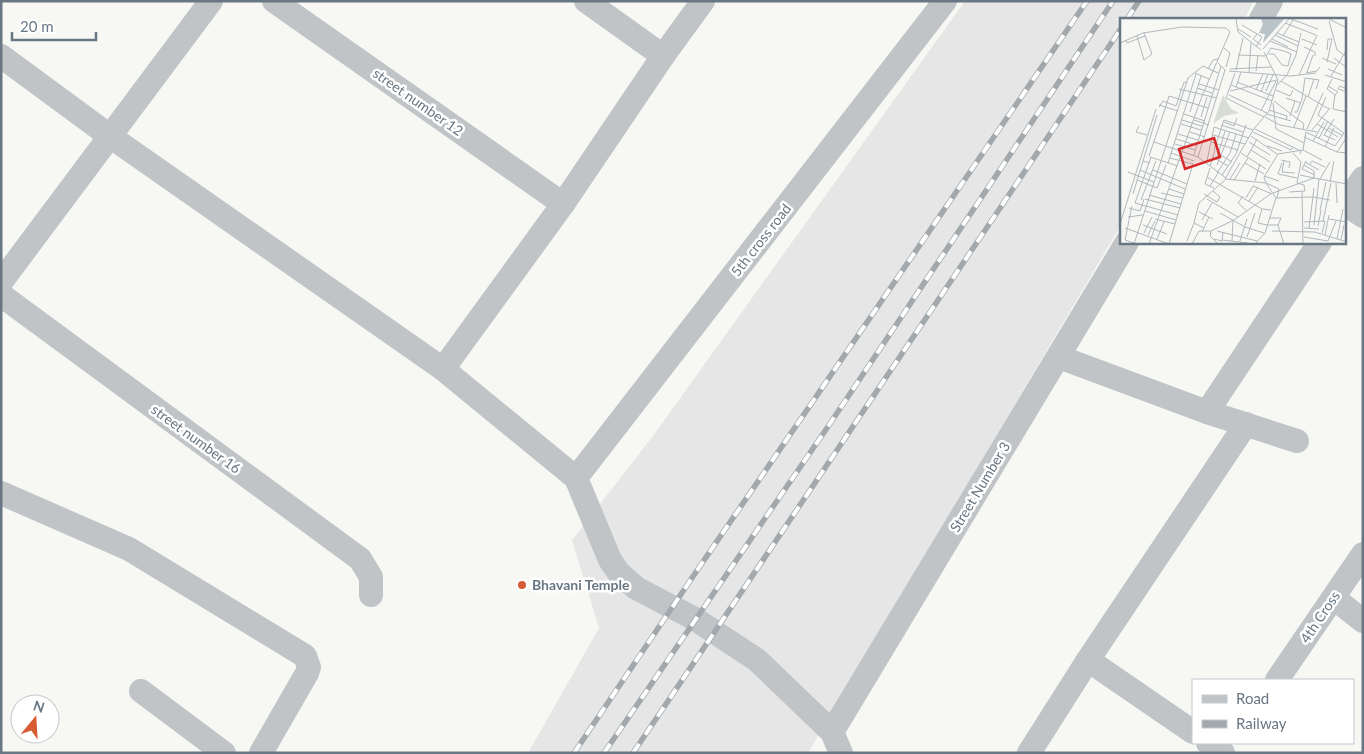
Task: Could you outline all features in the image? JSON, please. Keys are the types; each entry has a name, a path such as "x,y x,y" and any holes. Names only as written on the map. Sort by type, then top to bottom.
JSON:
{"street":[{"path":"1,282 211,1"},
{"name":"street number 12","path":"274,1 563,204"},
{"path":"586,1 662,56"},
{"path":"443,369 563,204 662,56 703,1"},
{"name":"5th cross road","path":"576,478 945,1"},
{"path":"1262,18 1272,1"},
{"path":"1,56 110,137 443,369 576,478 610,560 619,573 636,588 695,619 757,660 836,742"},
{"path":"1346,203 1363,178"},
{"path":"1346,205 1363,216"},
{"name":"Street Number 3","path":"836,742 1126,244"},
{"path":"1207,412 1319,244"},
{"name":"street number 16","path":"1,295 360,559 371,577 371,595"},
{"path":"1059,356 1207,412 1297,441"},
{"path":"1029,753 1088,660 1246,424"},
{"path":"1,493 129,550 300,651 308,660 309,667 307,673 261,753"},
{"name":"4th Cross","path":"1278,679 1363,554"},
{"path":"1334,598 1363,621"},
{"path":"1088,660 1192,731"},
{"path":"141,691 224,753"},
{"path":"1210,744 1223,753"}],"shaded area":[{"path":"965,1 1254,1 1245,18 1120,18 1120,227 808,753 528,753 599,628 572,540 653,436"}],"railway":[{"path":"574,753 1087,1"},
{"path":"604,753 827,428 1113,1"},
{"path":"1128,18 1139,1"},
{"path":"633,753 1120,30"}],"place":[{"name":"Bhavani Temple","path":"522,585"}]}
